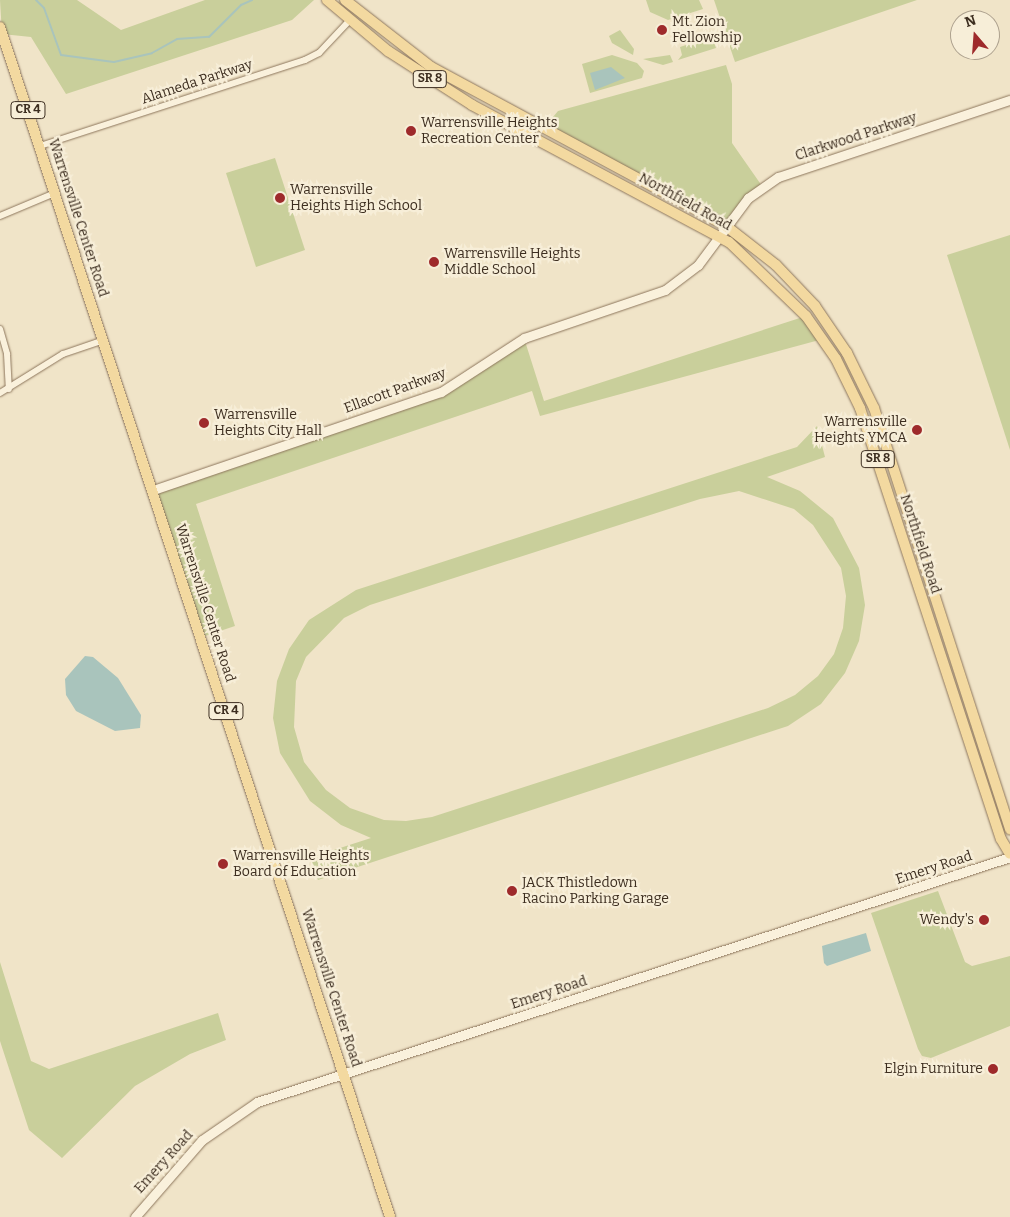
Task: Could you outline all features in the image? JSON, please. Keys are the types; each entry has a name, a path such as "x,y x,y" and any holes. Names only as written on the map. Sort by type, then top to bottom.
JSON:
{"main road":[{"name":"Northfield Road","path":"326,0 349,21 472,105 719,236 784,291 830,349 860,408 910,556 1001,840 1010,854"},
{"name":"Northfield Road","path":"345,0 431,67 726,226 784,272 842,344 874,408 1010,830"},
{"name":"Warrensville Center Road","path":"0,27 390,1217"},
{"path":"890,498 902,494"},
{"path":"910,556 921,552"},
{"path":"942,656 953,652"},
{"path":"976,763 988,759"}],"street":[{"name":"Alameda Parkway","path":"40,146 305,60 320,53 349,21"},
{"name":"Clarkwood Parkway","path":"726,226 748,198 778,177 1010,100"},
{"path":"0,216 55,193"},
{"name":"Ellacott Parkway","path":"153,490 440,392 524,338 672,286 698,265 726,226"},
{"path":"0,329 8,389"},
{"path":"0,393 63,354 104,340"},
{"name":"Emery Road","path":"135,1217 202,1140 237,1112 344,1074 1010,858"}],"green space":[{"path":"0,0 77,0 121,30 205,0 314,0 292,20 66,94 31,37 2,34"},
{"path":"646,0 699,0 703,9 668,20 650,12"},
{"path":"714,0 917,0 735,62"},
{"path":"620,30 634,49 633,55 612,43 609,36"},
{"path":"710,31 716,48 678,60 682,55 680,47 707,38"},
{"path":"612,55 637,63 644,71 642,78 590,93 582,64"},
{"path":"670,55 673,62 663,65 643,59"},
{"path":"726,65 732,84 732,143 762,186 726,226 543,129 558,111"},
{"path":"275,158 305,250 256,267 226,173"},
{"path":"1010,235 1010,450 947,255"},
{"path":"806,316 823,339 540,416 532,391 196,504 235,626 202,637 153,490 441,392 524,338 544,401"},
{"path":"817,426 825,457 767,477 800,491 833,518 859,568 865,605 859,641 845,673 821,704 788,726 318,880 309,858 371,838 341,825 310,801 280,753 273,718 277,681 289,649 309,620 356,590 797,447","holes":["739,491 794,509 813,525 841,568 846,596 843,628 834,654 818,676 795,695 768,708 432,817 406,821 384,820 350,808 326,790 304,762 294,727 296,681 306,657 344,618 370,605 700,499"]},
{"path":"938,891 965,962 972,966 1010,956 1010,1026 931,1058 922,1056 918,1049 871,913"},
{"path":"0,962 31,1061 49,1069 218,1013 226,1040 190,1054 135,1086 62,1158 29,1130 0,1041"}],"water":[{"path":"611,67 625,78 595,90 590,73"},
{"path":"85,656 93,657 118,678 141,715 140,728 115,731 76,711 66,695 65,679"},
{"path":"866,933 871,951 827,966 824,963 822,946"}],"waterway":[{"path":"36,0 44,8 61,55 114,62 152,53 177,39 209,37 241,5 252,0"}],"place":[{"name":"Mt. Zion Fellowship","path":"662,30"},
{"name":"Warrensville Heights Recreation Center","path":"411,131"},
{"name":"Warrensville Heights High School","path":"280,198"},
{"name":"Warrensville Heights Middle School","path":"434,262"},
{"name":"Warrensville Heights City Hall","path":"204,423"},
{"name":"Warrensville Heights YMCA","path":"917,430"},
{"name":"Warrensville Heights Board of Education","path":"223,864"},
{"name":"JACK Thistledown Racino Parking Garage","path":"512,891"},
{"name":"Wendy's","path":"984,920"},
{"name":"Elgin Furniture","path":"993,1069"}]}
